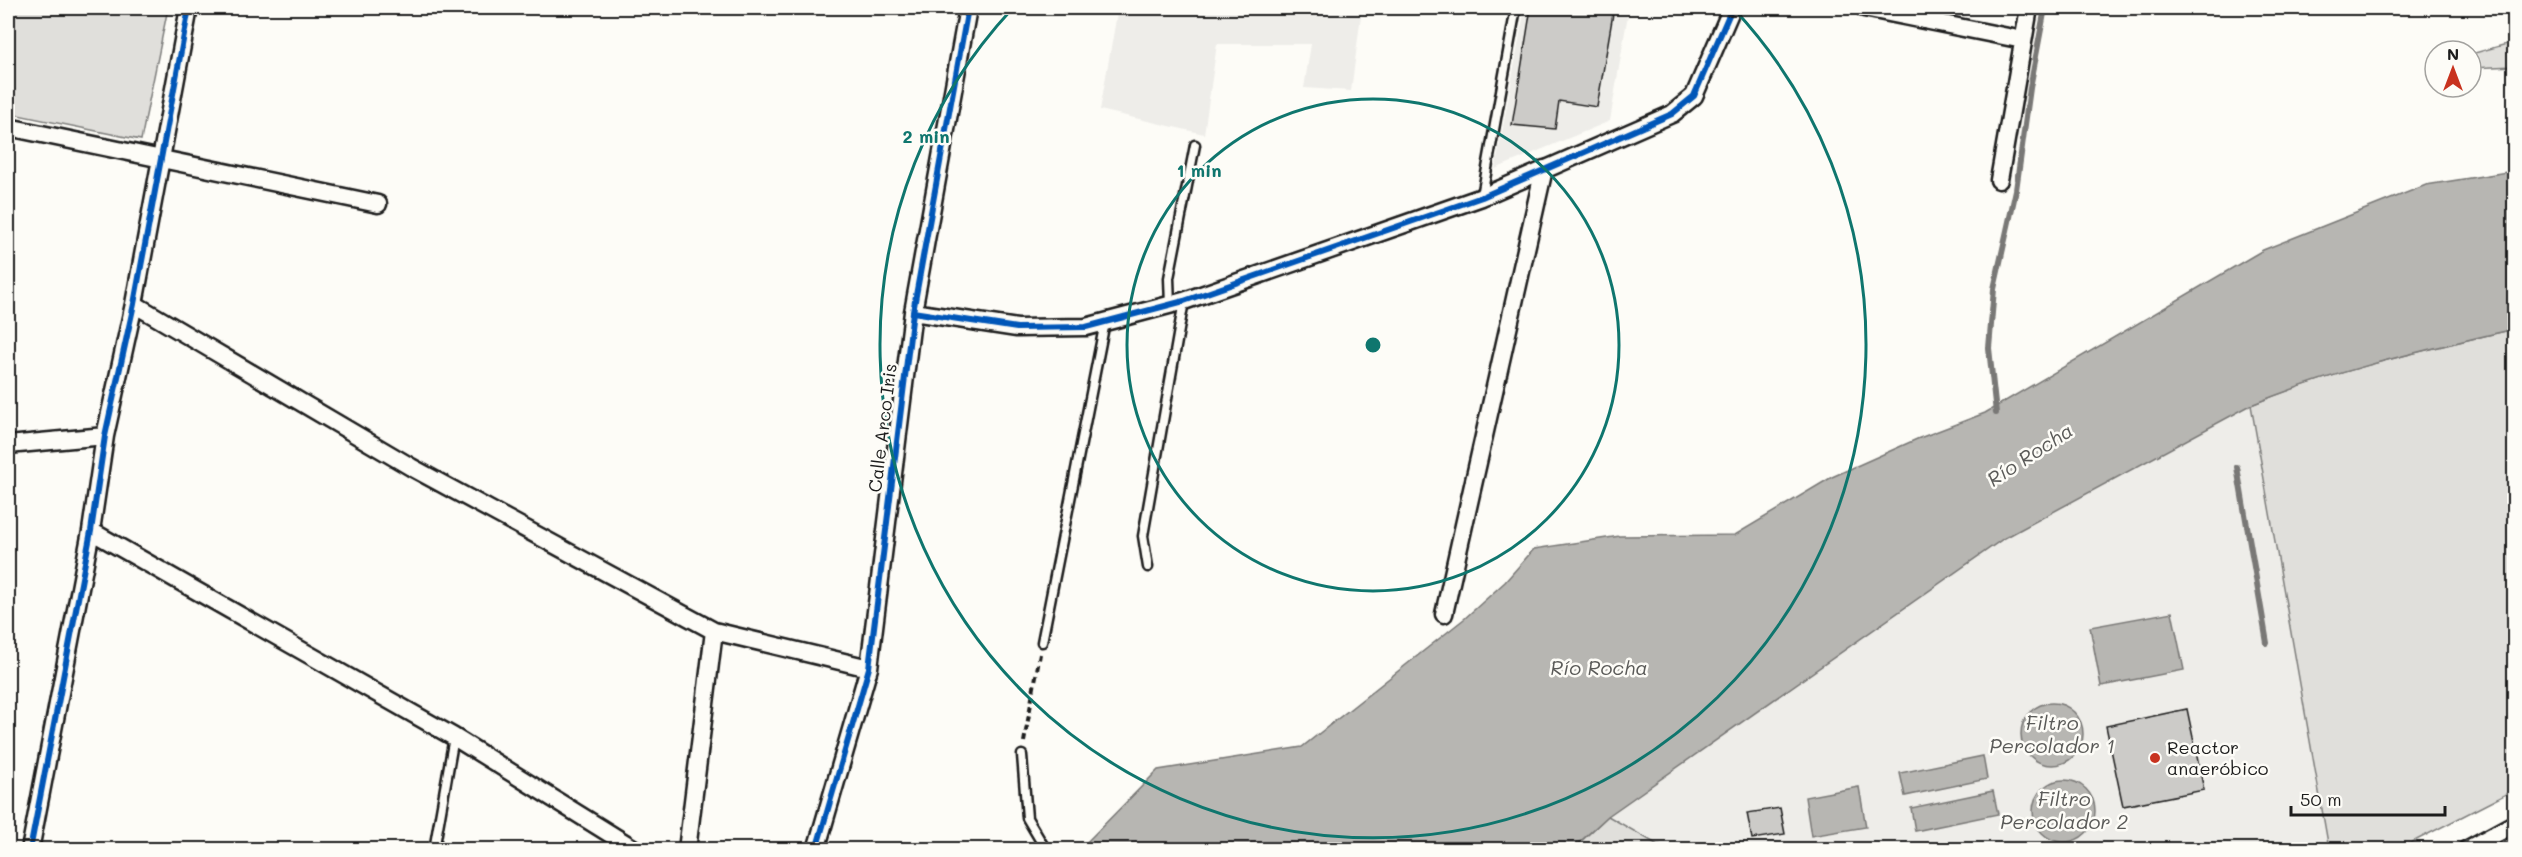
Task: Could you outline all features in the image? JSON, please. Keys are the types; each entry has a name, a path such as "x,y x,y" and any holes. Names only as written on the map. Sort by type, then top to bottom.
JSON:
{"street":[{"path":"30,849 91,531 105,436 134,304 189,8"},
{"name":"Calle Arco Iris","path":"816,849 869,668 913,312 968,8"},
{"path":"913,312 1017,328 1086,327 1177,303 1482,197 1662,119 1694,96 1732,8"},
{"path":"1864,8 2024,40"},
{"path":"1999,180 2029,8"},
{"path":"8,127 378,204"},
{"path":"1444,614 1544,169"},
{"path":"134,304 411,467 714,631 869,668"},
{"path":"8,445 105,436"},
{"path":"91,531 453,737 636,849"},
{"path":"687,849 714,631"},
{"path":"2466,849 2514,825"}],"lane":[{"path":"1482,197 1516,8"},
{"path":"1148,567 1143,536 1177,303 1169,278 1195,145"},
{"path":"1042,642 1105,322"},
{"path":"434,849 453,737"},
{"path":"1022,755 1027,818 1046,849"}],"path":[{"path":"1022,755 1042,642"}],"shaded area":[{"path":"8,8 168,8 141,140 8,113"},
{"path":"1118,8 1362,8 1351,91 1304,88 1311,44 1217,44 1204,134 1100,110"},
{"path":"1525,8 1629,8 1610,121 1495,169"},
{"path":"2514,42 2514,66 2483,67 2483,51"},
{"path":"2514,329 2514,790 2399,849 2329,849 2251,405 2348,371"},
{"path":"2251,405 2329,849 1572,850 1608,816 2003,539"},
{"path":"1608,816 1665,849 1572,850"}],"water":[{"name":"Río Rocha","path":"2514,171 2514,329 2348,371 2251,405 2003,539 1608,816 1572,849 1080,849 1158,770 1302,747 1464,619 1505,582 1534,549 1620,536 1735,535 1832,477 1917,439 1985,413 2263,250 2426,185"},
{"path":"2172,612 2184,670 2101,686 2090,627"},
{"name":"Filtro Percolador 1","path":"2046,703 2058,703 2074,712 2081,722 2083,734 2081,746 2074,756 2058,765 2046,765 2035,760 2026,751 2021,740 2021,728 2026,717 2035,708"},
{"path":"1983,756 1987,779 1905,796 1900,773"},
{"name":"Filtro Percolador 2","path":"2058,780 2070,780 2086,789 2093,799 2095,811 2093,823 2086,833 2070,842 2058,842 2047,837 2038,828 2033,817 2033,805 2038,794 2047,785"},
{"path":"1859,787 1866,827 1811,836 1805,797"},
{"path":"1993,791 1998,814 1915,831 1911,808"}],"building":[{"path":"1531,8 1614,8 1597,107 1559,101 1555,129 1512,125"},
{"name":"Reactor anaeróbico","path":"2187,709 2204,790 2123,806 2106,726"},
{"path":"1780,808 1785,834 1752,839 1747,813"}],"waterway":[{"path":"1996,413 1989,348 1994,289 2016,190 2030,88 2045,8"},
{"path":"2237,467 2267,643"}],"cycle path":[{"path":"30,850 91,531 105,436 134,304 189,8"},
{"path":"816,850 869,668 913,312 968,8"},
{"path":"913,312 1017,328 1086,327 1184,301 1482,197 1672,114 1694,96 1732,8"}],"place":[{"name":"Reactor anaeróbico","path":"2155,758"}]}
